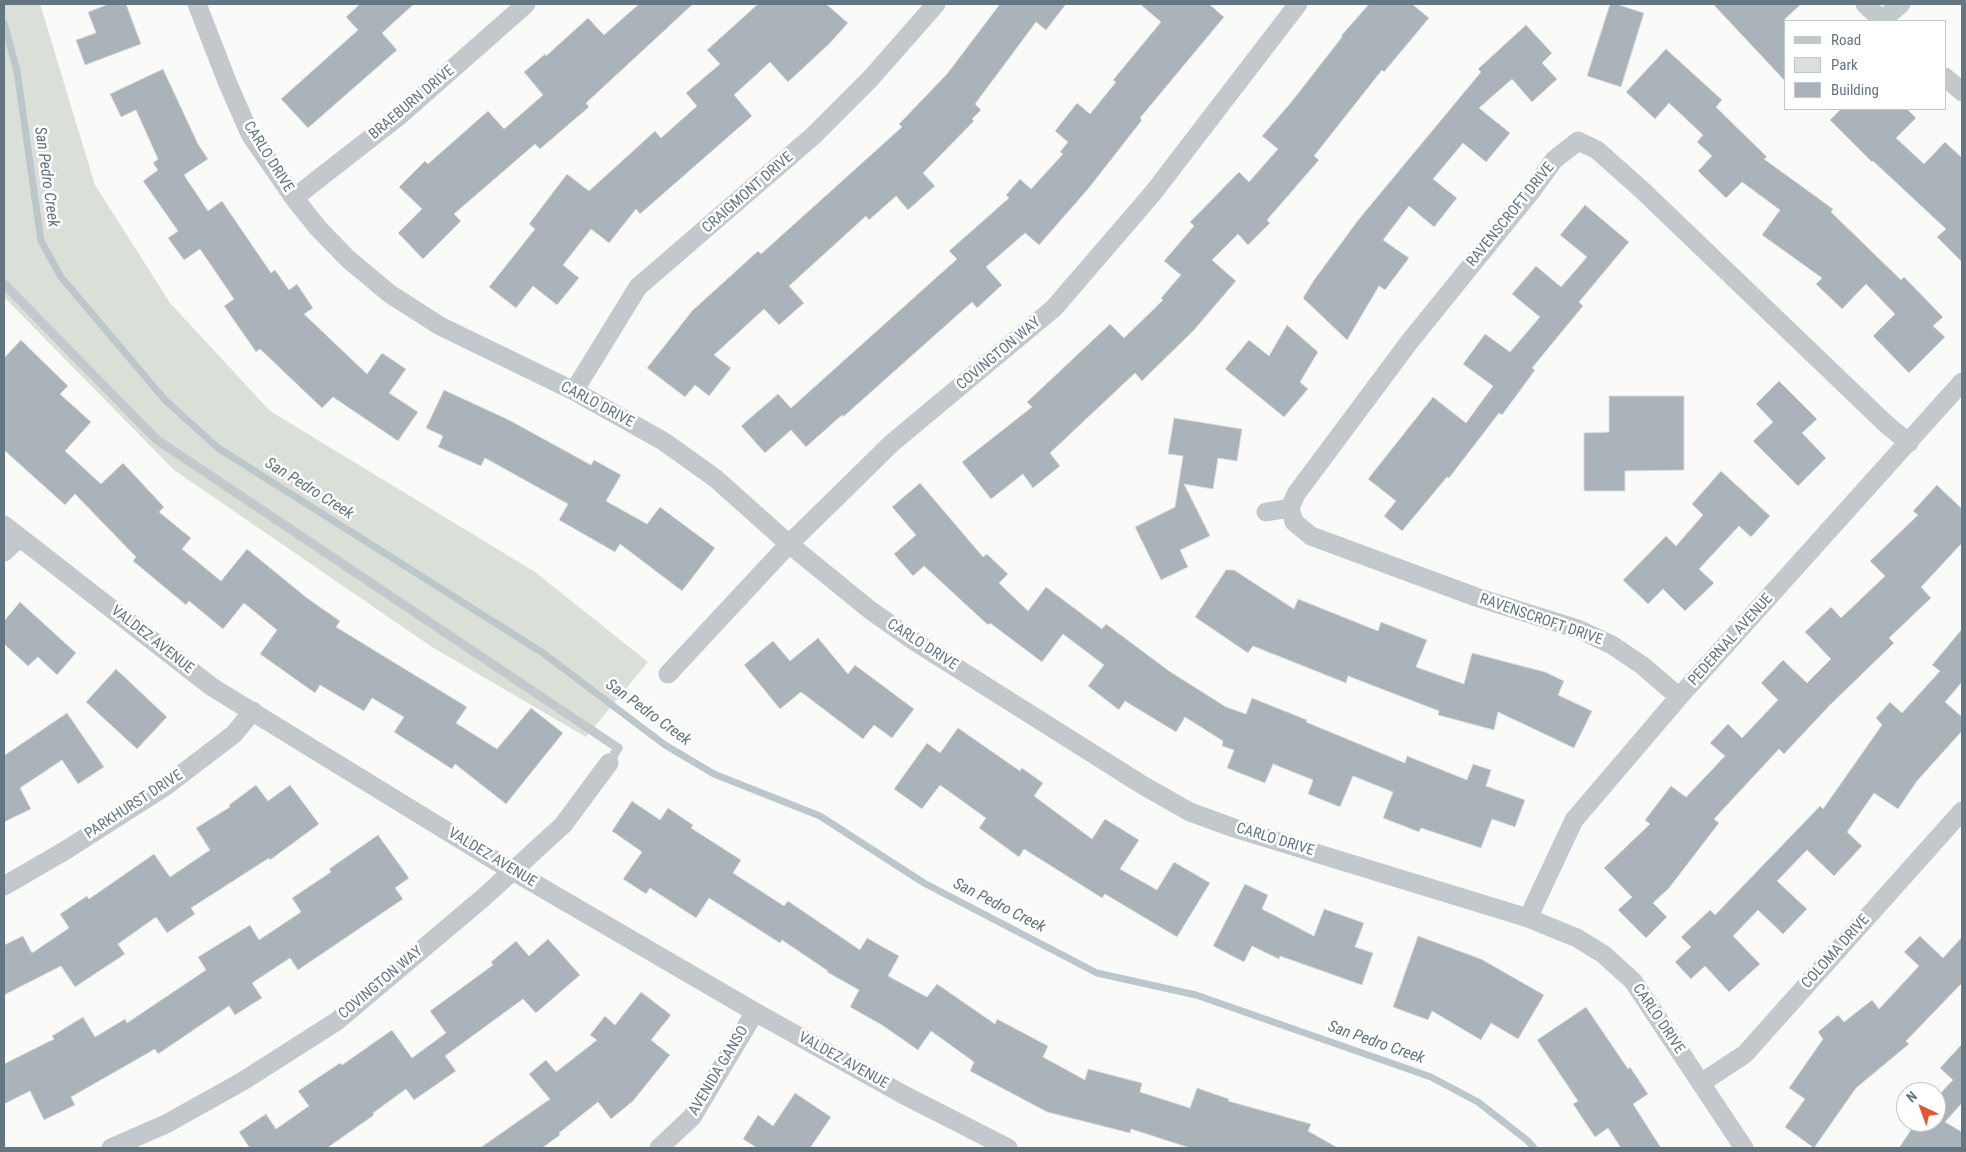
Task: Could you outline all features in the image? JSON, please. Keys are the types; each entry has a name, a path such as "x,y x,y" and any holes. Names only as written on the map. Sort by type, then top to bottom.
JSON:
{"street":[{"name":"CARLO DRIVE","path":"197,4 250,134 294,198 318,228 336,247 390,294 440,326 574,391 670,446 715,478 789,544 856,599 914,641 1144,786 1190,812 1234,828 1528,918 1577,938 1597,950 1633,981 1744,1148"},
{"name":"BRAEBURN DRIVE","path":"294,198 399,116 526,4"},
{"name":"CRAIGMONT DRIVE","path":"574,391 638,287 814,136 871,78 936,4"},
{"name":"COVINGTON WAY","path":"668,674 789,544 892,443 1054,308 1153,193 1298,4"},
{"path":"1865,4 1882,20"},
{"path":"1884,20 1901,4"},
{"path":"1946,78 1962,92"},
{"name":"RAVENSCROFT DRIVE","path":"1679,697 1643,666 1612,644 1578,629 1476,597 1311,536 1294,522 1290,508 1296,494 1410,340 1533,189 1554,160 1578,142 1597,150 1642,190 1886,424 1909,443"},
{"name":"PEDERNAL AVENUE","path":"1528,918 1574,820 1679,697 1962,382"},
{"path":"1266,512 1290,508"},
{"name":"VALDEZ AVENUE","path":"4,526 212,687 512,871 755,1012 904,1095 1008,1148"},
{"path":"4,552 19,538"},
{"name":"PARKHURST DRIVE","path":"4,886 66,850 166,786 234,734 252,710"},
{"name":"COVINGTON WAY","path":"111,1148 166,1124 243,1081 337,1021 563,825 609,763"},
{"name":"COLOMA DRIVE","path":"1701,1083 1745,1054 1962,811"},
{"name":"AVENIDA GANSO","path":"659,1148 692,1117 755,1012"}],"lane":[{"path":"4,284 156,440 618,748 609,763"}],"green space":[{"path":"4,4 40,4 95,185 170,303 270,411 535,572 648,662 586,737 432,647 174,470 4,297"}],"building":[{"path":"109,4 126,4 141,44 85,65 76,40 96,33 88,12"},
{"path":"360,4 414,4 382,33 397,50 308,128 281,99 358,30 346,17"},
{"path":"639,4 693,4 586,103 589,107 540,149 535,144 454,214 461,221 423,259 398,233 422,209 399,187 425,161 428,164 488,111 504,129 543,95 524,72 545,54 546,56 588,18 604,35"},
{"path":"758,4 826,4 848,23 829,44 788,82 770,62 734,95 752,116 640,214 636,209 609,243 591,229 563,265 579,278 557,305 533,286 516,308 489,287 535,229 529,224 567,174 589,191 655,131 661,138 697,106 686,93 720,64 707,50"},
{"path":"1000,4 1066,4 1046,30 1036,22 975,104 981,110 972,119 974,121 923,173 935,186 908,210 896,196 869,220 866,216 789,286 804,303 779,325 764,309 714,355 731,368 709,396 695,385 685,397 647,368 692,311 758,251 761,254 902,127 899,124 947,74"},
{"path":"1140,4 1209,4 1224,17 1140,118 1142,120 1088,189 1039,245 1025,233 986,267 1002,285 977,308 972,302 843,417 842,415 806,447 791,430 765,453 741,426 778,394 791,408 957,259 949,251 1009,198 1006,195 1020,179 1031,189 1063,154 1060,152 1068,142 1055,131 1077,103 1090,114 1116,82 1113,80 1161,22"},
{"path":"1369,4 1412,4 1429,18 1384,72 1382,70 1314,156 1319,160 1267,220 1270,223 1248,245 1238,234 1212,260 1236,281 1194,330 1142,381 1135,373 1050,453 1060,466 1033,488 1023,474 991,499 962,462 1032,407 1027,402 1110,324 1124,338 1163,300 1161,298 1181,275 1164,261 1194,226 1190,222 1239,172 1249,182 1278,149 1262,136 1293,100 1341,36"},
{"path":"1610,4 1616,4 1644,13 1621,87 1587,76"},
{"path":"1713,4 1801,4 1784,20 1784,80"},
{"path":"1526,25 1552,53 1542,63 1557,79 1532,102 1512,79 1479,108 1510,133 1486,162 1463,143 1433,179 1457,198 1434,227 1409,206 1383,240 1409,258 1385,290 1379,286 1347,340 1303,298 1359,219 1481,72 1478,69"},
{"path":"1666,49 1722,100 1716,107 1767,157 1764,159 1833,209 1831,212 1901,280 1904,277 1943,317 1933,326 1945,337 1909,373 1873,336 1895,314 1866,284 1842,309 1816,284 1822,278 1762,235 1780,210 1742,182 1726,198 1698,171 1712,156 1697,142 1703,135 1669,103 1655,119 1626,92"},
{"path":"163,69 198,144 208,159 184,175 208,211 222,201 271,273 275,270 289,290 297,284 313,308 304,314 367,374 382,353 406,369 389,393 418,412 398,441 333,397 322,408 260,349 256,352 224,306 234,299 200,249 184,260 168,238 178,231 143,181 158,170 153,163 158,159 136,110 121,117 110,94"},
{"path":"1840,110 1908,110 1916,118 1896,138 1924,164 1945,142 1962,158 1962,262 1937,237 1946,229 1872,162 1830,120"},
{"path":"1585,205 1629,242 1579,302 1583,306 1532,368 1535,370 1502,415 1499,413 1449,478 1447,477 1402,531 1384,516 1396,501 1368,479 1433,397 1466,423 1493,386 1463,364 1485,334 1510,352 1540,317 1512,294 1536,266 1561,287 1587,257 1560,235"},
{"path":"1287,325 1318,352 1300,382 1308,389 1284,417 1225,369 1249,340 1269,356"},
{"path":"21,340 68,386 60,394 91,422 65,451 101,484 123,463 164,507 159,512 191,538 182,549 221,581 247,549 307,598 340,621 336,627 467,707 456,723 497,749 531,708 563,733 506,804 455,764 452,769 394,732 404,717 372,698 364,711 320,685 315,693 260,654 277,630 244,603 223,629 189,601 186,605 133,561 136,557 75,494 65,505 4,450 4,358"},
{"path":"1779,381 1817,419 1802,433 1826,458 1798,486 1753,441 1773,422 1756,404"},
{"path":"444,390 509,420 591,465 594,460 621,475 606,501 647,524 660,507 715,548 682,591 620,544 615,552 559,520 568,504 485,458 481,466 438,447 443,436 426,428"},
{"path":"1609,396 1684,396 1684,470 1625,471 1625,491 1584,491 1584,433 1609,432"},
{"path":"1174,418 1242,429 1237,461 1218,458 1213,489 1184,484 1210,536 1180,550 1188,567 1161,580 1135,527 1175,507 1183,456 1168,454"},
{"path":"1721,471 1770,516 1751,537 1739,526 1699,569 1714,583 1685,611 1663,589 1648,604 1623,580 1666,536 1676,546 1703,515 1692,504"},
{"path":"920,483 983,557 987,554 1008,574 999,583 1028,611 1046,587 1102,629 1106,624 1169,671 1226,707 1246,714 1252,698 1405,763 1407,756 1467,780 1473,764 1491,770 1486,786 1525,800 1515,827 1492,819 1481,848 1421,828 1419,832 1383,818 1393,792 1353,776 1340,807 1308,794 1313,780 1273,764 1265,783 1227,768 1234,750 1222,746 1223,741 1185,717 1176,732 1125,701 1119,710 1088,686 1104,665 1063,634 1042,662 990,623 988,625 924,566 913,576 894,554 916,535 892,507"},
{"path":"1937,485 1962,509 1962,543 1921,587 1931,598 1889,638 1894,643 1830,705 1784,754 1779,749 1714,819 1719,823 1669,888 1653,903 1667,917 1646,938 1618,910 1632,897 1604,868 1650,824 1645,820 1671,786 1686,797 1725,756 1710,743 1728,724 1742,738 1778,700 1761,683 1783,660 1807,683 1831,659 1805,632 1831,607 1841,618 1885,576 1870,561 1918,515 1913,511"},
{"path":"1226,570 1234,570 1294,609 1298,599 1378,631 1381,622 1427,640 1416,667 1464,684 1472,653 1545,672 1564,681 1558,695 1592,711 1574,748 1498,712 1494,730 1438,715 1439,711 1348,676 1346,683 1253,646 1248,653 1195,617"},
{"path":"20,602 76,653 57,675 38,657 28,666 4,644 4,621"},
{"path":"1962,629 1962,682 1945,702 1962,717 1962,731 1917,781 1898,809 1874,793 1847,832 1862,846 1834,876 1807,850 1777,881 1807,909 1783,934 1758,910 1733,936 1760,964 1729,992 1705,966 1691,979 1675,962 1691,947 1681,937 1710,910 1715,915 1820,806 1823,809 1882,725 1876,718 1890,702 1902,713 1940,671 1932,665"},
{"path":"818,638 848,674 855,665 914,709 892,738 874,725 863,739 801,692 780,709 744,665 773,641 790,661"},
{"path":"116,669 167,717 137,749 86,702"},
{"path":"67,713 104,767 78,784 62,760 20,788 31,809 4,822 4,753 5,755"},
{"path":"958,728 1020,771 1022,768 1043,783 1034,796 1092,839 1105,819 1139,840 1120,869 1157,890 1174,862 1210,883 1177,937 1105,894 1102,898 1024,849 1019,857 979,828 986,818 940,785 922,809 894,789 927,743 940,753"},
{"path":"256,785 268,801 290,785 319,824 270,860 269,858 191,908 195,914 167,933 156,917 118,944 125,954 75,987 61,966 4,995 4,945 23,936 32,953 69,928 60,914 87,896 89,899 154,854 170,877 210,850 196,828 230,807 229,805"},
{"path":"632,801 660,820 668,808 693,825 691,828 741,860 733,873 784,906 788,901 860,950 867,938 899,956 888,976 927,997 937,984 995,1024 997,1019 1048,1046 1043,1057 1085,1080 1088,1069 1142,1083 1140,1092 1190,1108 1197,1088 1229,1099 1228,1101 1311,1124 1308,1131 1338,1148 1190,1148 1131,1129 1130,1133 1047,1112 970,1071 974,1062 931,1031 918,1050 882,1025 850,1007 859,990 827,972 782,940 780,943 709,898 696,918 650,888 646,894 623,879 642,852 612,831"},
{"path":"378,835 409,878 395,888 403,899 298,970 290,958 252,983 262,998 235,1015 229,1006 158,1054 155,1049 71,1097 75,1105 44,1120 30,1091 4,1104 4,1064 54,1039 52,1036 83,1017 95,1037 125,1019 127,1023 206,970 198,957 250,925 259,940 301,912 292,898 331,872 329,869"},
{"path":"1245,884 1268,895 1262,909 1314,936 1324,909 1364,923 1355,947 1373,953 1362,985 1280,956 1279,959 1252,946 1244,962 1213,946"},
{"path":"1418,936 1481,959 1544,995 1518,1039 1491,1023 1481,1040 1432,1011 1428,1020 1393,1007"},
{"path":"1920,936 1943,958 1962,937 1962,983 1906,1041 1909,1044 1856,1088 1814,1148 1785,1127 1805,1099 1789,1088 1823,1039 1818,1032 1838,1015 1844,1022 1872,1000 1879,1009 1919,966 1904,952"},
{"path":"548,939 580,975 536,1013 523,999 445,1056 456,1071 414,1100 406,1089 373,1113 374,1115 327,1148 247,1148 249,1147 239,1132 266,1114 276,1129 309,1106 298,1091 340,1063 342,1065 392,1030 412,1058 446,1033 430,1011 493,965 491,962 516,941 529,956"},
{"path":"641,992 671,1015 651,1040 670,1055 633,1101 611,1119 598,1102 542,1148 480,1148 550,1099 529,1074 546,1060 556,1072 597,1040 590,1035 605,1016 615,1025"},
{"path":"1586,1007 1628,1069 1630,1067 1648,1094 1633,1104 1661,1148 1621,1148 1608,1128 1595,1137 1573,1104 1578,1101 1537,1040"},
{"path":"1962,1044 1962,1103 1946,1121 1946,1087 1953,1080 1940,1068"},
{"path":"795,1093 831,1117 810,1148 757,1148 743,1139 758,1115 773,1126"},
{"path":"1946,1123 1962,1132 1962,1148 1899,1148 1909,1132 1946,1132"}],"waterway":[{"name":"San Pedro Creek","path":"4,23 17,71 41,241 61,277 165,400 218,448 543,653 665,745 714,774 820,816 924,883 1097,973 1196,995 1431,1077 1478,1102 1528,1141 1534,1148"}]}
